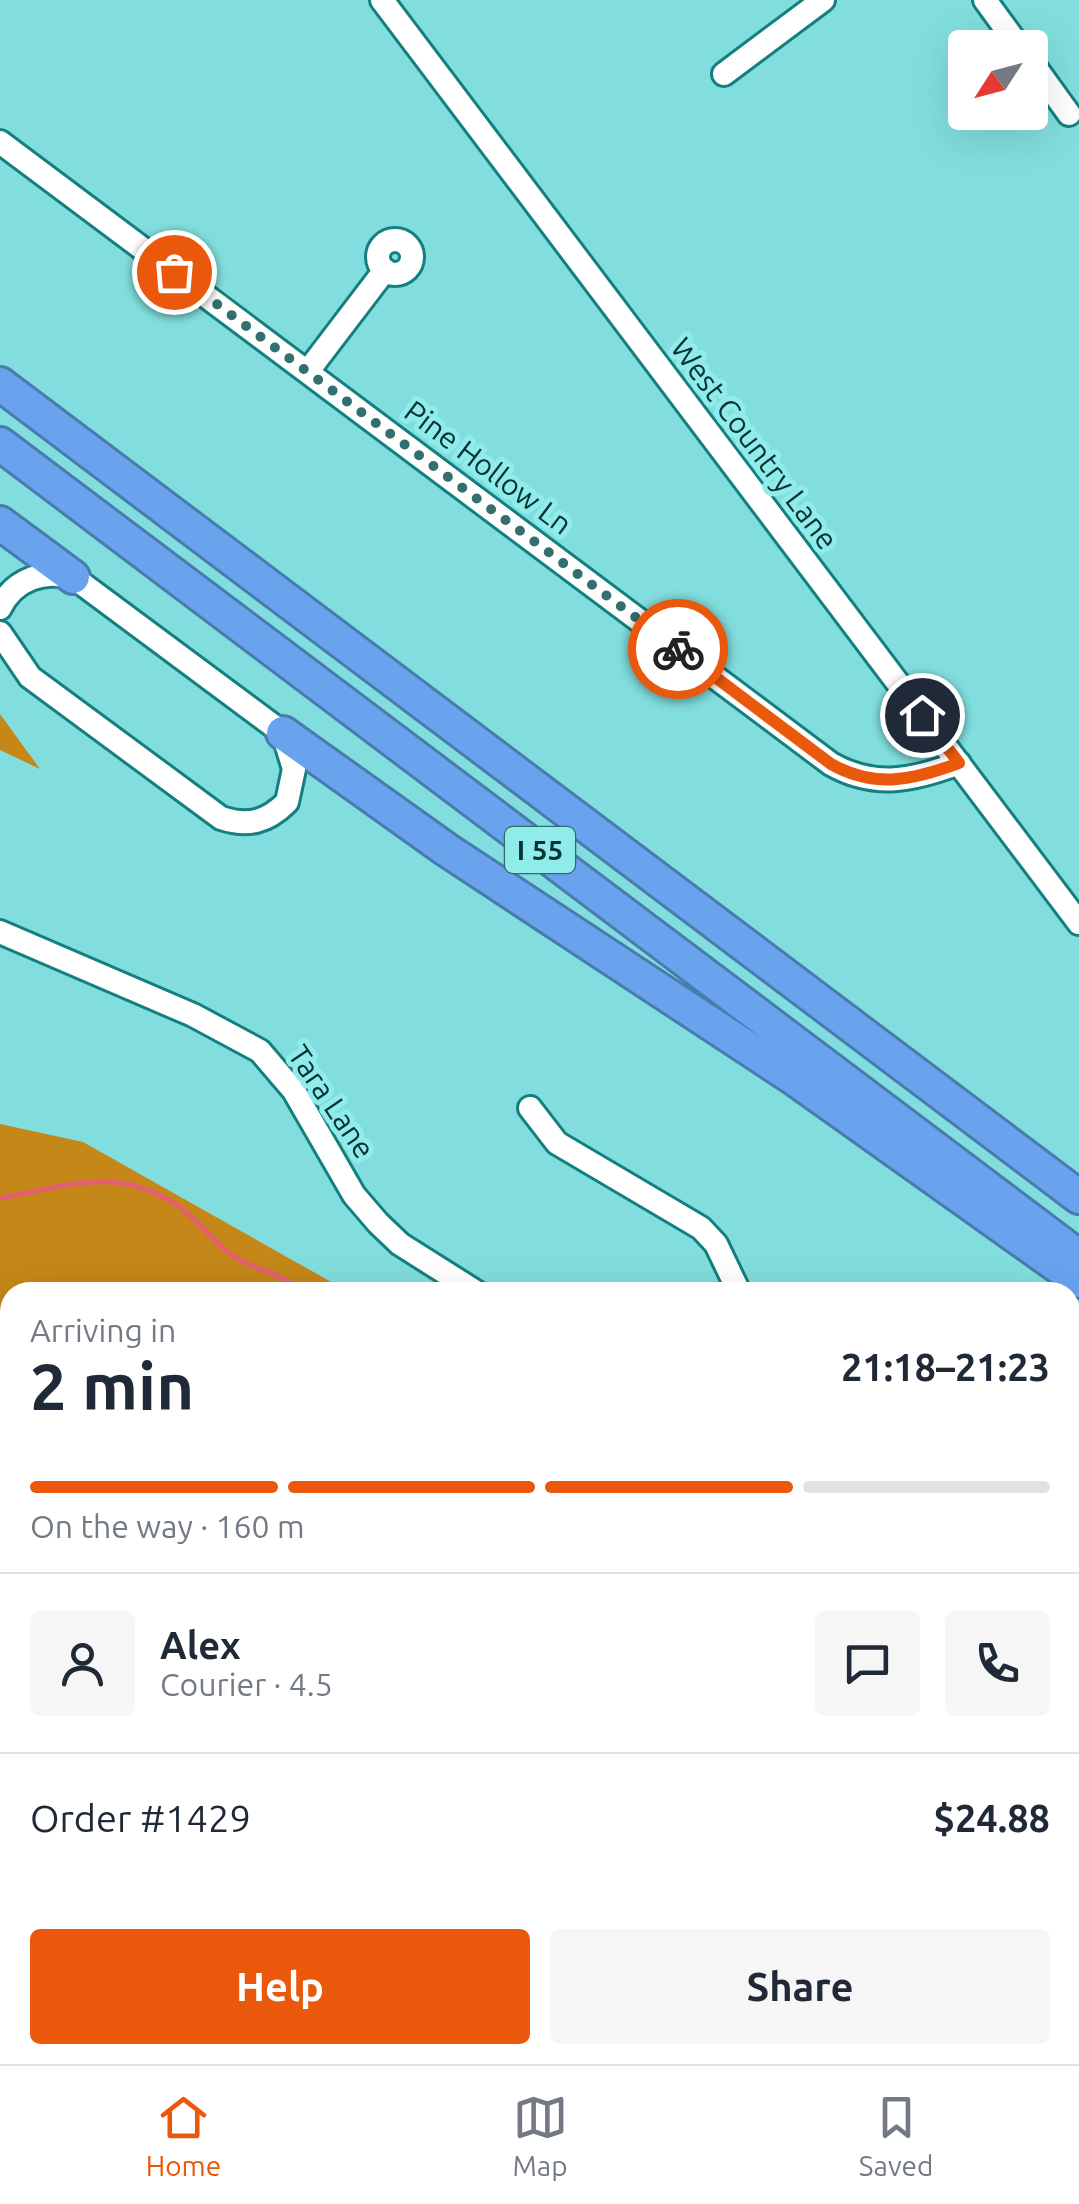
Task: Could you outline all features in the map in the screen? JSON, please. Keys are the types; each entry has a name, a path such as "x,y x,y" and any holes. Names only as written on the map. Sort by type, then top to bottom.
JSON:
{"highway":[{"name":"I 55","path":"0,384 1079,1197"},
{"name":"I 55","path":"0,444 1075,1270"},
{"path":"0,523 73,577"},
{"path":"283,733 447,850 795,1079 1075,1270"}],"street":[{"name":"West Country Lane","path":"382,0 1079,923"},
{"path":"724,74 823,0"},
{"path":"985,0 1007,30"},
{"path":"1048,85 1069,114"},
{"name":"Pine Hollow Ln","path":"0,142 831,764 856,776 895,782 959,763"},
{"path":"308,371 385,270"},
{"path":"0,608 22,582 50,574 73,577 283,733 294,769 287,802 262,821 222,818 30,677 0,633"},
{"name":"Tara Lane","path":"0,932 192,1016 260,1051 294,1091 354,1195 378,1224 400,1244 460,1282"},
{"path":"530,1108 557,1143 701,1228 716,1244 734,1282"}],"shaded area":[{"path":"0,714 40,769 0,750"},
{"path":"0,1124 83,1142 331,1282 0,1282"}],"waterway":[{"path":"0,1198 90,1182 133,1185 178,1206 229,1253 288,1282"}],"way so far":[{"path":"174,272 678,649"}],"route":[{"path":"678,649 831,764 856,776 895,782 959,763 922,715"}]}
